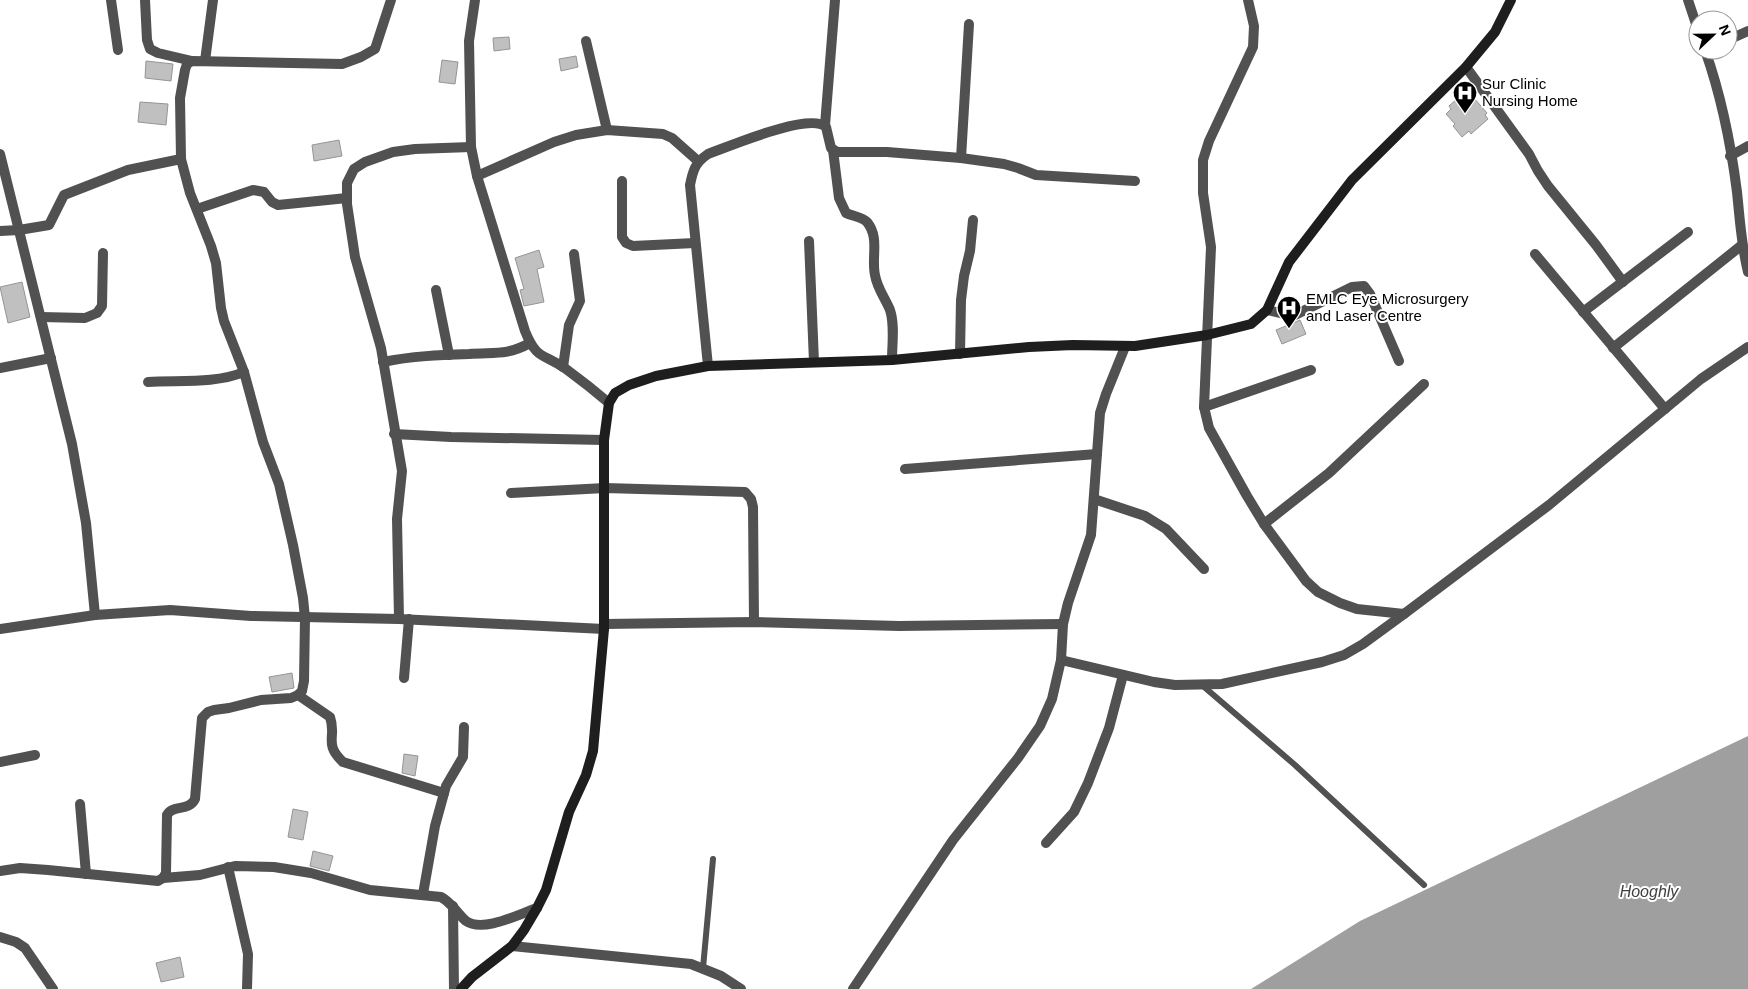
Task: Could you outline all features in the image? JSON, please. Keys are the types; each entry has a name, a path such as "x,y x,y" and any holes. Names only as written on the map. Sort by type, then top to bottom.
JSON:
{"main road":[{"path":"462,989 472,977 512,946 537,908 546,890 569,812 586,774 593,751 604,626 604,440 609,404 615,393 629,385 656,376 708,366 892,360 1029,347 1074,345 1125,346 1207,335 1251,324 1267,310 1289,262 1352,180 1466,68 1495,32 1511,0"}],"street":[{"path":"111,0 118,50"},
{"path":"145,0 147,40 150,49 158,53 192,61 342,64 375,49 391,0"},
{"path":"205,61 213,0"},
{"path":"475,0 469,42 470,146 477,176 530,343 539,354 563,367 609,404"},
{"path":"835,0 825,125 833,150 839,198 842,206 846,213 867,222 874,240 876,281 890,310 892,320 892,360"},
{"path":"1248,0 1254,26 1254,47 1209,141 1203,160 1203,193 1211,247 1204,407 1209,428 1264,524 1306,581 1318,592 1357,609 1404,614"},
{"path":"961,158 969,24"},
{"path":"586,41 607,130"},
{"path":"1709,60 1715,77 1730,156 1742,245 1748,272"},
{"path":"163,878 166,873 167,815 173,809 188,807 196,799 202,718 208,712 214,710 261,700 291,698 302,691 304,682 306,618 293,544 279,484 263,442 244,372 224,321 216,263 188,186 182,159 180,98 185,70 187,64 192,61"},
{"path":"1466,68 1530,154 1538,172 1623,282"},
{"path":"708,366 690,185 692,172 698,161 708,154 779,129 809,123 825,125"},
{"path":"477,176 554,142 576,135 607,130 663,134 672,138 698,161"},
{"path":"404,678 404,619 396,518 402,471 375,324 355,257 347,198 347,183 354,170 365,162 393,152 470,146"},
{"path":"1730,156 1748,146"},
{"path":"833,150 961,158 998,163 1036,175 1135,181"},
{"path":"0,154 72,444 86,523 94,615"},
{"path":"0,231 50,225 64,195 128,170 182,159"},
{"path":"622,181 622,237 626,243 633,246 695,243"},
{"path":"197,209 253,190 264,192 272,202 278,205 347,198"},
{"path":"960,354 961,300 970,251 973,220"},
{"path":"1583,312 1688,232"},
{"path":"809,241 814,362"},
{"path":"1612,348 1742,245"},
{"path":"41,317 85,318 97,313 102,306 103,253"},
{"path":"563,367 570,325 580,301 574,254"},
{"path":"1534,254 1665,409"},
{"path":"1267,310 1293,316 1352,287 1364,286 1370,294 1399,361"},
{"path":"436,290 450,355"},
{"path":"383,362 405,357 484,353 500,354 510,352 530,343"},
{"path":"853,989 953,840 1018,758 1040,726 1052,699 1061,660 1063,624 1073,587 1091,535 1100,414 1125,346"},
{"path":"1061,660 1168,684 1203,686 1222,684 1322,662 1344,655 1363,644 1404,614 1549,505 1701,379 1748,347"},
{"path":"0,368 51,358"},
{"path":"1204,407 1311,370"},
{"path":"148,382 218,379 233,377 244,372"},
{"path":"1264,524 1329,473 1424,384"},
{"path":"394,434 604,440"},
{"path":"905,469 1097,454"},
{"path":"511,493 605,488 738,491 749,495 753,507 754,622"},
{"path":"1094,498 1145,516 1166,529 1204,569"},
{"path":"0,629 94,615 170,610 251,616 604,626 754,622 900,626 1063,624"},
{"path":"1046,843 1074,812 1088,782 1109,728 1123,675"},
{"path":"298,695 330,717 332,723 332,749 343,762 444,793"},
{"path":"423,894 435,826 446,786 463,757 464,727"},
{"path":"0,762 35,755"},
{"path":"80,804 86,874"},
{"path":"0,871 20,868 158,881 163,878 200,875 228,867 274,866 311,873 370,890 441,897 448,901 467,921 479,925 493,924 537,908"},
{"path":"228,867 248,954 247,989"},
{"path":"453,906 454,989"},
{"path":"0,937 16,942 25,948 53,989"},
{"path":"512,946 676,961 703,968 721,976 740,989"}],"lane":[{"path":"1203,686 1295,764 1424,885"},
{"path":"703,968 713,859"}],"water":[{"name":"Hooghly","path":"1748,736 1748,989 1251,989 1360,921"}],"building":[{"path":"509,37 510,49 494,51 493,38"},
{"path":"576,56 578,67 561,71 559,59"},
{"path":"442,60 458,62 455,84 439,82"},
{"path":"146,61 173,64 171,81 145,78"},
{"path":"1467,90 1487,113 1485,115 1488,119 1471,134 1469,131 1462,137 1453,126 1455,124 1446,114 1451,109 1449,106"},
{"path":"140,102 168,104 166,125 138,122"},
{"path":"339,140 342,156 314,161 312,145"},
{"path":"539,250 544,267 537,269 544,302 524,306 520,290 524,289 515,258"},
{"path":"22,282 30,317 8,323 0,287"},
{"path":"1300,320 1306,334 1282,344 1276,330"},
{"path":"292,673 294,688 272,692 269,677"},
{"path":"404,754 418,756 415,776 402,773"},
{"path":"293,809 308,812 303,840 288,837"},
{"path":"313,851 333,856 329,871 310,866"},
{"path":"180,957 184,977 161,982 156,963"}],"place":[{"name":"Sur Clinic Nursing Home","path":"1465,114"},
{"name":"EMLC Eye Microsurgery and Laser Centre","path":"1289,329"}]}
